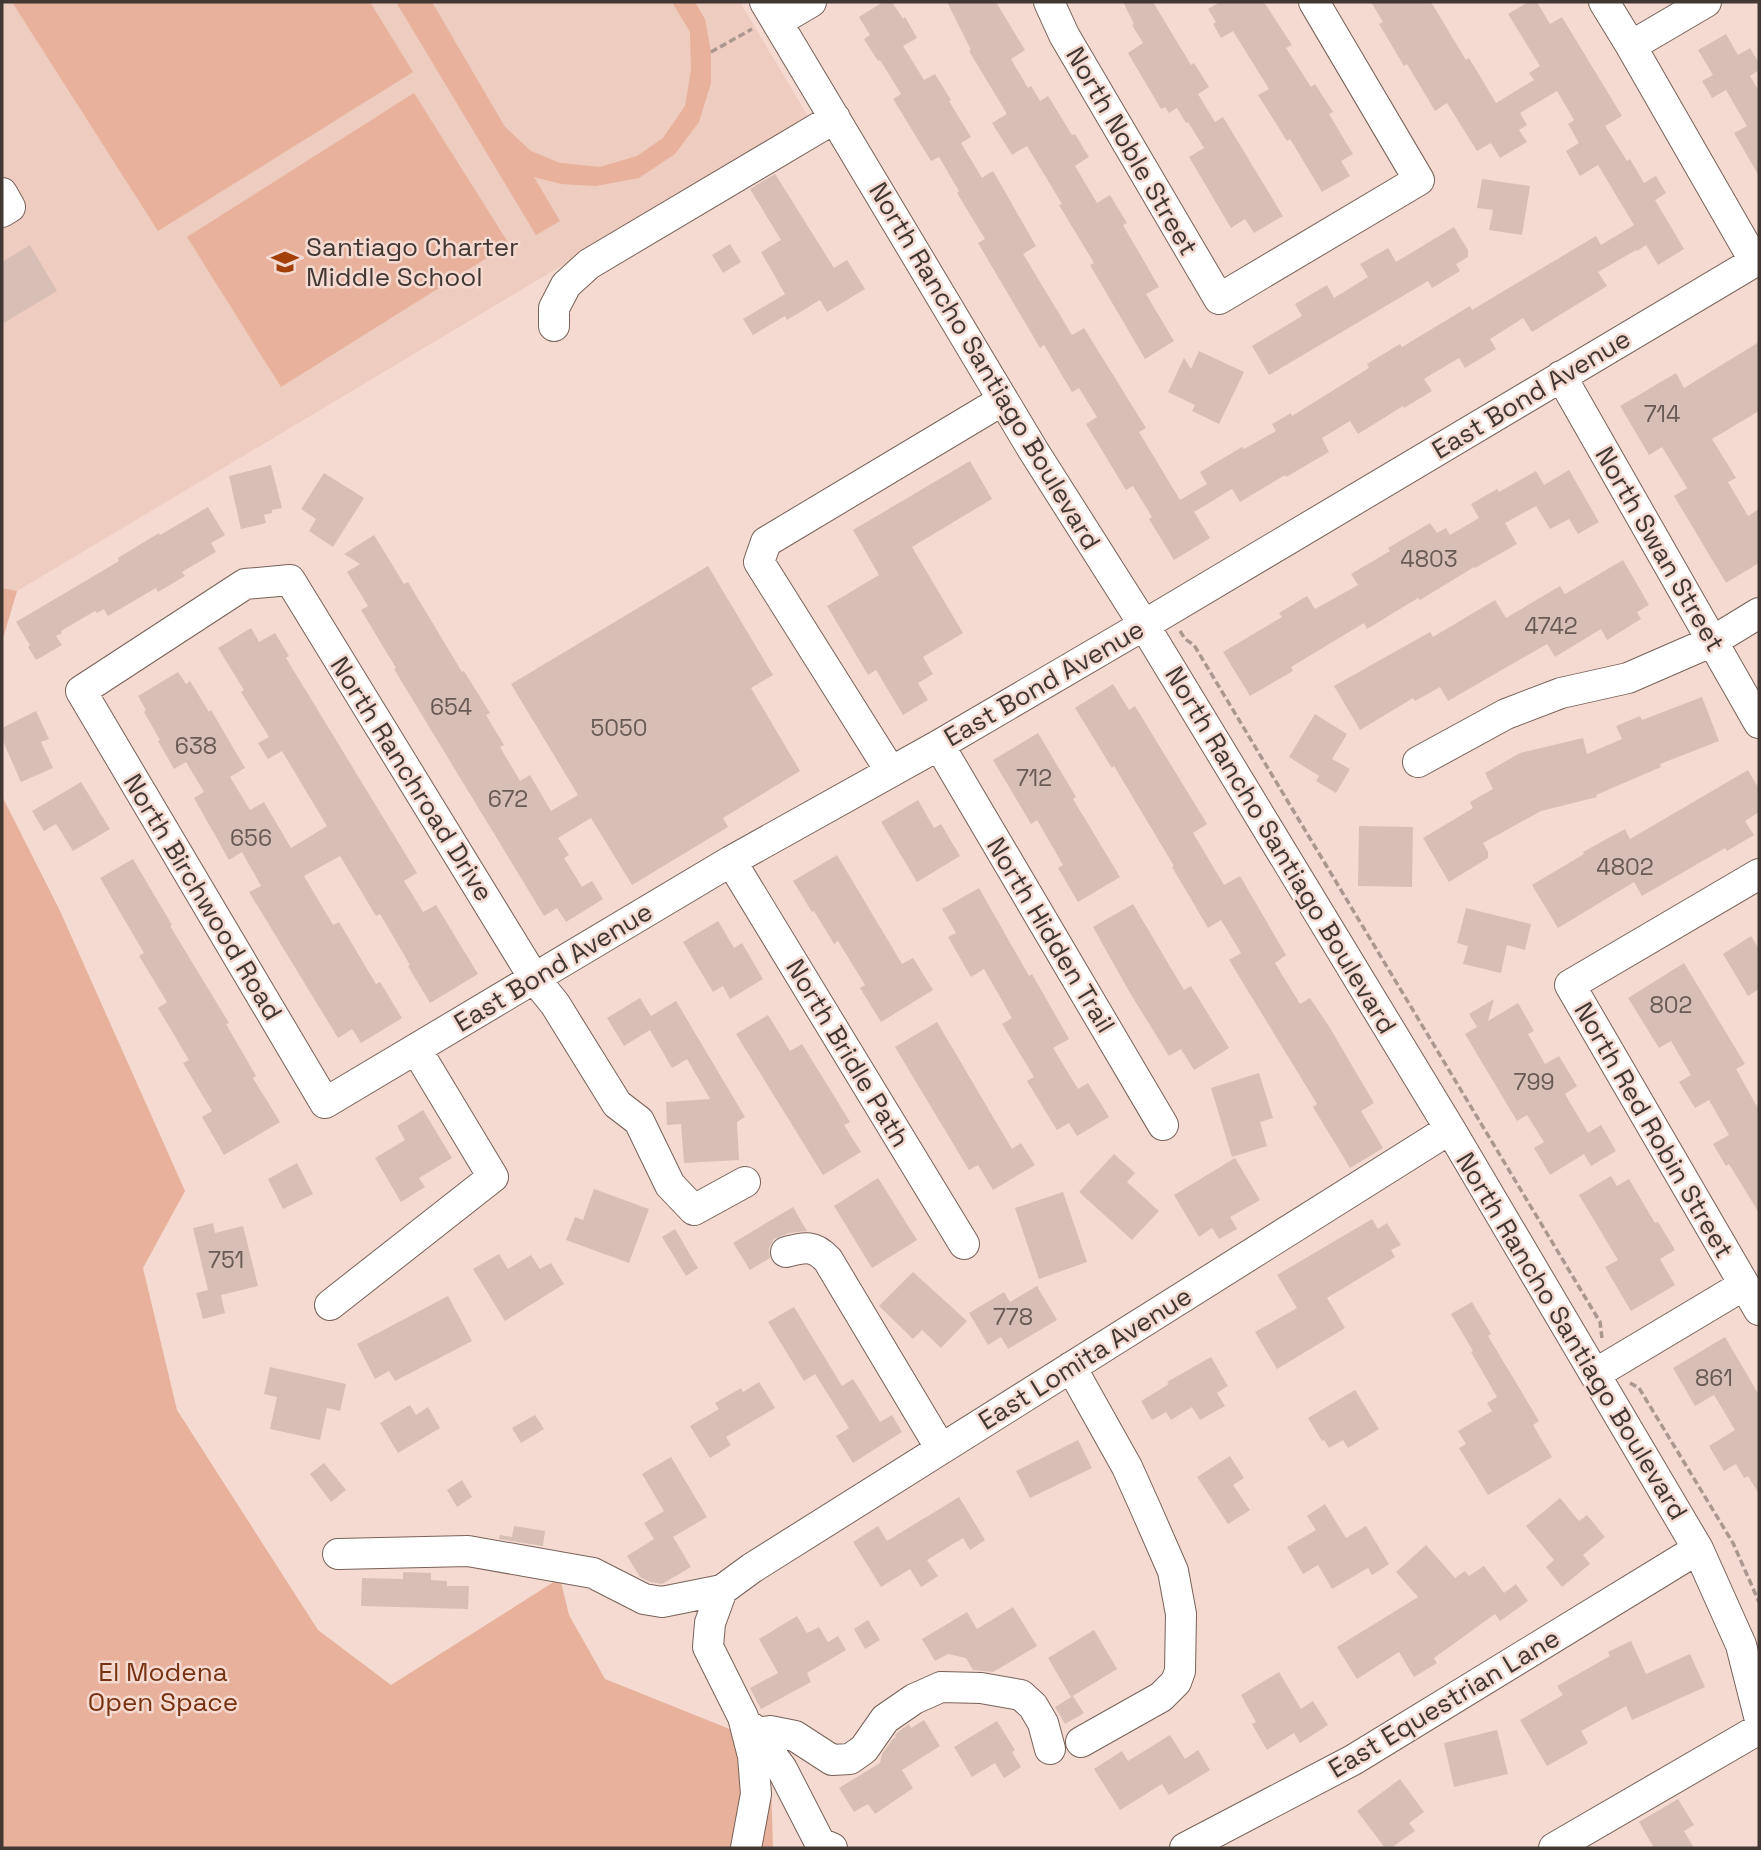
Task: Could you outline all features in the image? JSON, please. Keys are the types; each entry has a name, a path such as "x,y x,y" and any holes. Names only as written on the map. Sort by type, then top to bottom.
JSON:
{"street":[{"path":"772,13 811,2"},
{"name":"North Noble Street","path":"1049,2 1064,35 1219,299 1419,180 1314,2"},
{"path":"1604,2 1757,260"},
{"path":"1632,46 1706,2"},
{"name":"North Rancho Santiago Boulevard","path":"772,13 1003,400 1155,618 1450,1129 1605,1368 1698,1549 1741,1645 1759,1716"},
{"path":"554,326 554,308 566,285 589,264 835,118"},
{"path":"2,193 10,207 2,212"},
{"name":"East Bond Avenue","path":"325,1103 731,861 939,745 1155,618 1757,260"},
{"name":"North Swan Street","path":"1561,376 1759,723"},
{"path":"891,772 759,562 766,541 1003,400"},
{"name":"North Ranchroad Drive","path":"81,691 245,584 290,580 534,978 555,1004 617,1104 639,1121 670,1185 694,1210 745,1182"},
{"path":"1418,762 1506,714 1561,693 1628,678 1713,641 1759,613"},
{"name":"North Birchwood Road","path":"81,691 325,1103"},
{"name":"North Hidden Trail","path":"939,745 1163,1125"},
{"name":"North Bridle Path","path":"731,861 964,1244"},
{"name":"North Red Robin Street","path":"1759,874 1570,985 1759,1310"},
{"path":"330,1305 493,1177 416,1049"},
{"name":"East Lomita Avenue","path":"722,1590 752,1567 1450,1129"},
{"path":"786,1252 812,1249 820,1251 828,1260 941,1448"},
{"path":"1605,1368 1744,1285"},
{"path":"1071,1367 1127,1468 1145,1507 1172,1571 1181,1614 1180,1671 1176,1682 1161,1697 1081,1742"},
{"name":"East Equestrian Lane","path":"1185,1848 1353,1760 1698,1549"},
{"path":"338,1554 468,1551 593,1573 644,1599 662,1602 722,1590"},
{"path":"722,1590 710,1623 708,1647 749,1725 782,1769 820,1843 832,1848"},
{"path":"749,1725 795,1736 832,1760 850,1759 864,1749 885,1719 914,1699 941,1687 981,1688 1021,1695 1033,1706 1043,1723 1050,1749"},
{"path":"746,1848 757,1794 749,1725"},
{"path":"1554,1848 1759,1729"}],"path":[{"path":"711,52 772,13"},
{"path":"1155,618 1194,645 1600,1322 1605,1368 1639,1388 1733,1543 1759,1602"}],"shaded area":[{"name":"Santiago Charter Middle School","path":"2,2 740,2 809,118 17,591 2,588"}],"green space":[{"path":"12,2 370,2 413,72 158,231"},
{"path":"396,2 432,2 505,127 531,151 560,163 600,167 637,156 663,138 685,106 691,70 690,32 672,2 695,2 705,19 711,52 711,83 699,122 675,154 639,178 596,186 561,184 534,177 560,221 536,235"},
{"path":"414,93 509,244 281,387 187,237"},
{"path":"2,588 17,591 2,642"},
{"name":"El Modena Open Space","path":"2,796 60,911 185,1191 143,1268 177,1410 318,1630 391,1685 560,1578 569,1615 605,1679 732,1730 771,1784 773,1848 2,1848"}],"building":[{"path":"883,2 892,2 903,19 905,17 917,38 903,46 924,80 935,74 951,100 949,101 971,137 961,143 982,178 993,171 1036,246 1023,254 1072,335 1084,328 1146,428 1139,432 1180,500 1207,484 1200,472 1276,431 1272,424 1291,413 1292,416 1369,368 1367,364 1400,344 1402,347 1470,306 1472,310 1596,236 1601,245 1634,225 1598,165 1580,176 1566,151 1579,143 1568,124 1574,120 1557,91 1520,113 1527,125 1519,130 1527,142 1500,158 1491,143 1477,151 1447,103 1435,111 1379,24 1383,22 1371,2 1431,2 1496,103 1534,80 1529,73 1540,66 1508,14 1528,2 1537,2 1550,24 1562,17 1622,116 1605,126 1644,183 1656,176 1666,193 1655,200 1684,249 1658,265 1646,245 1636,250 1598,272 1607,286 1532,332 1523,318 1490,339 1496,349 1465,368 1459,358 1424,379 1432,391 1404,408 1403,406 1358,434 1350,421 1322,438 1329,452 1240,502 1232,489 1194,512 1210,538 1174,560 1133,486 1126,490 1086,424 1097,417 1079,388 1072,392 1044,345 1040,348 978,243 985,239 939,157 931,161 893,99 901,94 864,39 870,35 859,17"},
{"path":"947,2 996,2 1025,50 1011,59 1028,88 1031,86 1040,101 1048,96 1089,157 1075,166 1097,203 1110,195 1127,223 1123,225 1159,287 1146,294 1174,341 1145,359 1090,265 1094,263 1027,146 1012,155 992,123 1007,114 969,51 971,50"},
{"path":"1123,2 1153,2 1191,65 1194,63 1209,87 1198,94 1215,122 1223,117 1283,216 1254,233 1245,219 1231,228 1189,157 1204,148 1177,108 1169,113 1165,107 1161,109 1128,53 1143,43"},
{"path":"1220,2 1264,2 1292,45 1286,48 1311,87 1315,84 1333,112 1329,114 1353,154 1341,161 1350,176 1322,192 1290,139 1287,141 1258,95 1269,89 1233,31 1221,38 1213,24 1216,22 1208,9"},
{"path":"1726,34 1738,55 1750,48 1759,63 1759,70 1750,76 1759,91 1759,176 1734,133 1747,126 1726,90 1712,98 1702,81 1713,75 1698,50"},
{"path":"775,174 834,268 847,260 865,289 827,312 820,300 787,320 785,316 753,335 743,319 785,294 761,252 781,240 750,189"},
{"path":"1482,179 1530,186 1522,235 1489,230 1493,210 1477,208"},
{"path":"1454,227 1468,250 1468,257 1456,264 1460,271 1432,288 1428,281 1269,375 1252,346 1302,316 1295,304 1327,285 1334,298 1368,277 1360,264 1388,248 1396,262"},
{"path":"730,244 741,262 723,273 712,255"},
{"path":"30,245 57,291 2,324 2,262"},
{"path":"1759,342 1759,411 1712,439 1736,478 1728,482 1748,516 1759,509 1759,563 1726,583 1674,496 1687,488 1662,447 1649,455 1620,406 1676,373 1684,388"},
{"path":"1199,351 1244,372 1219,424 1192,411 1195,405 1168,392 1184,358 1191,369"},
{"path":"970,461 992,499 912,547 963,633 923,657 933,674 918,683 928,700 903,715 876,670 868,675 827,606 879,575 853,530"},
{"path":"271,465 282,508 264,515 266,523 241,529 229,476"},
{"path":"1569,470 1599,522 1578,534 1569,519 1550,529 1536,506 1505,523 1517,544 1367,629 1364,623 1291,667 1293,671 1250,696 1223,652 1282,617 1279,613 1307,596 1315,609 1358,585 1351,574 1430,523 1437,533 1446,528 1450,535 1479,518 1471,504 1497,489 1499,492 1536,471 1544,485"},
{"path":"324,473 364,498 333,547 309,531 316,519 301,509"},
{"path":"208,507 225,535 211,543 216,552 182,572 185,576 158,592 156,588 108,616 104,609 97,613 95,611 61,631 62,633 56,636 62,645 36,660 16,622 119,561 118,558 159,533 160,535"},
{"path":"374,535 404,584 408,582 490,713 486,715 504,745 500,747 520,781 530,775 551,811 578,795 511,684 708,566 773,675 751,688 800,771 723,818 728,827 632,885 591,818 558,838 569,855 564,858 582,887 592,881 603,899 566,922 557,908 544,916 361,610 368,606 347,572 360,564 344,554"},
{"path":"1623,560 1649,605 1637,612 1641,619 1607,640 1601,629 1555,657 1547,644 1448,701 1440,687 1415,701 1413,698 1360,730 1334,686 1430,632 1433,637 1495,600 1506,618 1560,586 1565,594"},
{"path":"251,628 259,642 275,633 289,656 286,658 417,873 404,881 423,912 436,905 478,974 430,1003 380,914 376,916 340,856 304,876 333,925 339,922 376,984 380,982 402,1018 361,1043 352,1029 338,1038 249,892 261,886 242,852 229,860 194,798 204,792 186,762 174,769 138,696 178,672 186,684 190,681 209,712 211,710 245,768 230,777 250,810 264,802 291,848 327,826 282,751 268,759 258,743 269,737 218,648"},
{"path":"1113,684 1129,710 1135,706 1207,824 1193,833 1224,885 1240,876 1286,955 1275,963 1300,1004 1310,998 1374,1103 1361,1111 1383,1148 1350,1168 1313,1107 1317,1104 1229,960 1241,953 1221,920 1208,928 1114,766 1112,768 1075,708"},
{"path":"1702,697 1719,741 1660,764 1661,767 1596,795 1597,797 1541,811 1483,843 1488,858 1449,882 1423,838 1473,808 1470,802 1493,789 1485,773 1520,753 1583,738 1587,754 1622,739 1616,726 1640,716 1642,720"},
{"path":"36,711 49,739 41,742 53,768 21,782 2,739 2,728"},
{"path":"1315,714 1347,734 1332,759 1350,769 1336,793 1316,781 1319,776 1289,757"},
{"path":"1038,733 1076,797 1073,799 1120,877 1078,902 1058,868 1063,865 1037,820 1031,824 993,760"},
{"path":"1748,770 1759,789 1759,812 1745,821 1754,835 1727,851 1725,848 1642,896 1634,882 1558,928 1532,885 1625,829 1630,839"},
{"path":"81,782 110,829 73,851 56,824 44,831 32,811"},
{"path":"918,800 934,828 941,824 960,856 917,882 881,822"},
{"path":"1359,826 1413,827 1412,887 1358,886"},
{"path":"837,855 902,964 913,958 933,990 881,1022 860,988 865,985 838,941 834,944 793,881"},
{"path":"133,859 229,1023 226,1024 256,1076 253,1078 280,1122 224,1155 202,1117 212,1111 183,1063 189,1060 158,1008 167,1002 139,956 144,953 100,878"},
{"path":"979,888 1029,976 1032,974 1069,1039 1053,1048 1078,1089 1088,1083 1109,1117 1077,1136 1069,1123 1057,1130 1027,1081 1034,1077 1002,1024 1012,1018 984,969 971,977 948,937 956,933 942,909"},
{"path":"1133,904 1184,990 1191,986 1229,1048 1194,1070 1181,1049 1169,1056 1093,927"},
{"path":"1466,908 1531,924 1525,950 1507,945 1501,973 1463,964 1468,946 1457,943"},
{"path":"718,921 734,948 742,943 763,979 730,999 723,986 713,992 683,942"},
{"path":"1751,936 1759,949 1759,989 1748,996 1723,954"},
{"path":"1684,963 1745,1064 1736,1069 1759,1110 1759,1213 1729,1164 1726,1166 1713,1144 1729,1135 1709,1100 1695,1108 1679,1082 1691,1075 1671,1041 1659,1048 1628,998"},
{"path":"640,998 651,1016 676,1001 745,1117 737,1122 739,1160 684,1163 681,1124 667,1125 666,1102 710,1099 687,1059 672,1068 650,1030 624,1046 607,1018"},
{"path":"1494,999 1488,1021 1518,1003 1534,1031 1528,1034 1545,1064 1559,1056 1577,1086 1565,1094 1588,1133 1601,1125 1616,1151 1591,1166 1584,1154 1550,1175 1534,1148 1544,1142 1527,1115 1517,1121 1465,1034 1477,1027 1469,1014"},
{"path":"768,1015 790,1051 802,1044 850,1122 844,1125 861,1152 823,1175 736,1034"},
{"path":"937,1022 1012,1149 1021,1143 1035,1165 993,1190 978,1165 969,1170 895,1047"},
{"path":"1259,1073 1273,1118 1260,1122 1267,1146 1232,1157 1211,1088"},
{"path":"423,1110 452,1158 419,1178 425,1187 401,1202 375,1158 405,1140 397,1126"},
{"path":"1114,1154 1135,1173 1127,1182 1159,1211 1132,1240 1079,1192"},
{"path":"1235,1158 1260,1200 1230,1217 1237,1229 1219,1239 1212,1228 1199,1237 1174,1195"},
{"path":"297,1163 313,1194 283,1209 268,1179"},
{"path":"1611,1176 1617,1186 1629,1179 1655,1223 1658,1222 1675,1250 1660,1259 1675,1285 1631,1311 1605,1267 1618,1260 1579,1195"},
{"path":"878,1178 917,1240 872,1268 834,1206"},
{"path":"594,1189 649,1209 629,1263 566,1240 575,1217 583,1220"},
{"path":"1063,1192 1087,1262 1039,1279 1015,1208"},
{"path":"793,1207 807,1231 789,1233 774,1239 769,1248 770,1258 750,1270 733,1243"},
{"path":"1372,1219 1378,1229 1387,1223 1401,1245 1391,1250 1395,1257 1327,1298 1345,1328 1277,1369 1255,1332 1297,1308 1277,1275"},
{"path":"213,1223 215,1233 243,1226 258,1286 221,1295 225,1313 203,1319 196,1293 208,1290 193,1228"},
{"path":"675,1229 698,1268 686,1276 662,1237"},
{"path":"499,1254 508,1269 531,1255 540,1269 551,1263 564,1284 505,1321 473,1269"},
{"path":"913,1272 967,1321 941,1348 922,1330 913,1339 879,1306"},
{"path":"1037,1286 1057,1320 1008,1349 1001,1337 988,1345 969,1313 1004,1292 1010,1302"},
{"path":"448,1296 472,1341 395,1381 389,1371 375,1379 357,1344"},
{"path":"1472,1302 1491,1334 1488,1336 1539,1421 1533,1425 1552,1457 1488,1495 1459,1448 1466,1444 1458,1431 1492,1411 1487,1403 1497,1397 1451,1314"},
{"path":"794,1307 842,1386 853,1379 880,1422 892,1415 902,1432 853,1463 836,1436 849,1428 815,1374 804,1381 768,1322"},
{"path":"1725,1337 1759,1395 1759,1494 1748,1476 1744,1478 1736,1464 1724,1471 1709,1446 1735,1430 1714,1395 1695,1406 1673,1368"},
{"path":"1211,1357 1228,1386 1217,1393 1225,1406 1200,1420 1192,1407 1171,1420 1166,1412 1152,1420 1141,1401 1169,1384 1167,1382"},
{"path":"270,1367 346,1384 340,1411 327,1408 320,1440 270,1429 277,1397 264,1394"},
{"path":"759,1382 775,1408 726,1437 731,1445 710,1458 690,1426 719,1409 715,1403 741,1388 743,1392"},
{"path":"1355,1390 1379,1429 1348,1448 1343,1440 1329,1448 1308,1418"},
{"path":"410,1405 416,1415 428,1407 440,1428 398,1453 380,1423"},
{"path":"535,1415 544,1429 521,1443 512,1428"},
{"path":"1078,1440 1092,1468 1030,1498 1016,1471"},
{"path":"1230,1456 1244,1478 1233,1485 1250,1510 1228,1524 1197,1477"},
{"path":"671,1457 707,1517 673,1537 691,1567 662,1584 640,1577 627,1556 654,1539 644,1523 664,1511 642,1474"},
{"path":"324,1463 346,1490 331,1502 310,1474"},
{"path":"462,1480 472,1497 457,1507 447,1490"},
{"path":"959,1497 985,1540 970,1550 963,1538 927,1560 938,1576 921,1587 910,1569 881,1587 853,1542 878,1526 887,1541"},
{"path":"1560,1498 1579,1521 1587,1515 1605,1537 1583,1555 1590,1564 1562,1587 1546,1567 1554,1560 1526,1526"},
{"path":"1325,1504 1346,1538 1366,1526 1389,1564 1372,1575 1368,1568 1332,1589 1318,1565 1303,1574 1287,1547 1316,1530 1307,1516"},
{"path":"514,1526 545,1531 543,1546 499,1539 500,1535 512,1537"},
{"path":"1426,1545 1455,1578 1465,1571 1469,1576 1484,1566 1504,1593 1516,1584 1528,1601 1500,1621 1495,1614 1434,1658 1437,1663 1414,1677 1399,1652 1357,1679 1337,1647 1418,1597 1396,1572"},
{"path":"403,1572 431,1573 431,1580 447,1581 447,1586 469,1586 468,1609 361,1606 362,1578 403,1579"},
{"path":"1013,1607 1037,1646 993,1672 973,1670 966,1658 948,1654 935,1661 922,1639 967,1612 977,1629"},
{"path":"797,1616 807,1633 819,1627 828,1642 838,1636 846,1650 807,1673 811,1682 761,1709 750,1688 778,1673 759,1639"},
{"path":"868,1620 880,1640 865,1649 854,1629"},
{"path":"1094,1630 1117,1669 1071,1697 1048,1658"},
{"path":"1631,1641 1646,1674 1690,1654 1705,1687 1632,1720 1626,1706 1581,1731 1588,1743 1547,1766 1520,1720 1563,1695 1557,1686 1610,1656 1608,1652"},
{"path":"1279,1672 1301,1709 1313,1701 1328,1725 1300,1743 1294,1733 1267,1750 1252,1724 1256,1722 1241,1695"},
{"path":"1073,1696 1084,1713 1065,1724 1055,1707"},
{"path":"924,1720 940,1746 902,1770 913,1788 875,1814 868,1804 854,1812 839,1788 880,1763 882,1754 898,1732 909,1724 911,1728"},
{"path":"997,1721 1015,1750 1012,1752 1021,1767 1004,1778 995,1763 972,1777 954,1747"},
{"path":"1497,1730 1508,1774 1454,1787 1444,1743"},
{"path":"1170,1735 1185,1759 1198,1750 1210,1770 1169,1795 1162,1784 1120,1810 1094,1769 1122,1751 1128,1761"},
{"path":"1400,1779 1424,1812 1409,1823 1415,1831 1391,1848 1385,1848 1357,1811"},
{"path":"1678,1799 1694,1825 1684,1831 1694,1848 1654,1848 1639,1822"}],"place":[{"name":"Santiago Charter Middle School","path":"285,262"}]}
